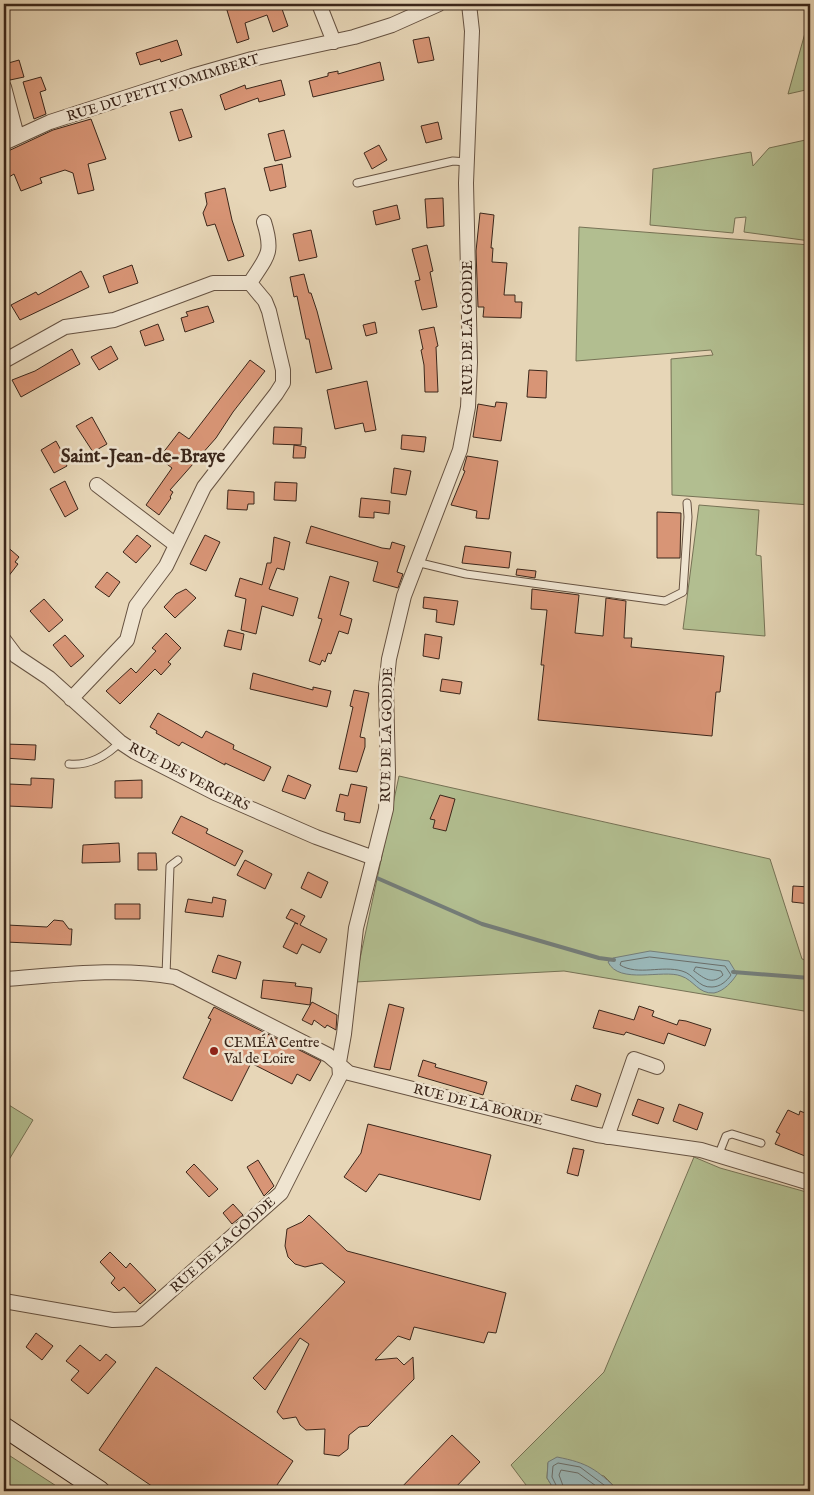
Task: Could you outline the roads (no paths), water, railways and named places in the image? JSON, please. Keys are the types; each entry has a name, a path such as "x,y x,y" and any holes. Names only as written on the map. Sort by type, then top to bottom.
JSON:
{"main road":[{"path":"4,1427 100,1491"}],"street":[{"path":"319,4 334,42"},
{"name":"RUE DU PETIT VOMIMBERT","path":"4,143 16,136 192,76 252,59 334,42 392,25 439,4"},
{"name":"RUE DE LA GODDE","path":"4,1301 113,1320 139,1319 281,1193 340,1076 339,1062 356,928 386,810 388,772 386,687 389,659 404,596 460,450 468,407 470,362 467,162 472,31 469,4"},
{"path":"4,87 16,136"},
{"path":"250,283 269,254 268,235 264,222"},
{"path":"4,361 65,327 114,320 213,283 250,283"},
{"path":"71,699 127,640 136,606 166,566 204,487 283,383 284,370 269,311 265,301 250,283"},
{"path":"97,485 176,545"},
{"name":"RUE DES VERGERS","path":"4,640 16,656 49,678 120,742 215,792 316,837 374,858"},
{"name":"RUE DE LA BORDE","path":"4,979 91,973 148,973 175,977 339,1062 349,1073 607,1137 701,1150 810,1183"},
{"path":"607,1137 634,1059 657,1067"}],"lane":[{"path":"357,183 453,161 467,162"},
{"path":"416,562 475,576 665,601 683,592 688,517 687,502"},
{"path":"69,764 87,764 107,753 120,742"},
{"path":"166,976 170,866 178,860"},
{"path":"718,1156 726,1136 732,1134 762,1143"}],"water":[{"path":"650,951 729,961 737,974 724,988 718,992 709,993 681,976 673,974 631,975 614,969 608,962 613,958"},
{"path":"557,1457 591,1468 619,1491 555,1491 547,1478 548,1462"}],"waterway":[{"path":"377,878 482,924 599,958 614,960"},
{"path":"733,972 810,978"}],"place":[{"name":"CEMÉA Centre Val de Loire","path":"214,1051"}],"district":[{"name":"Saint-Jean-de-Braye","path":"143,457"}]}
